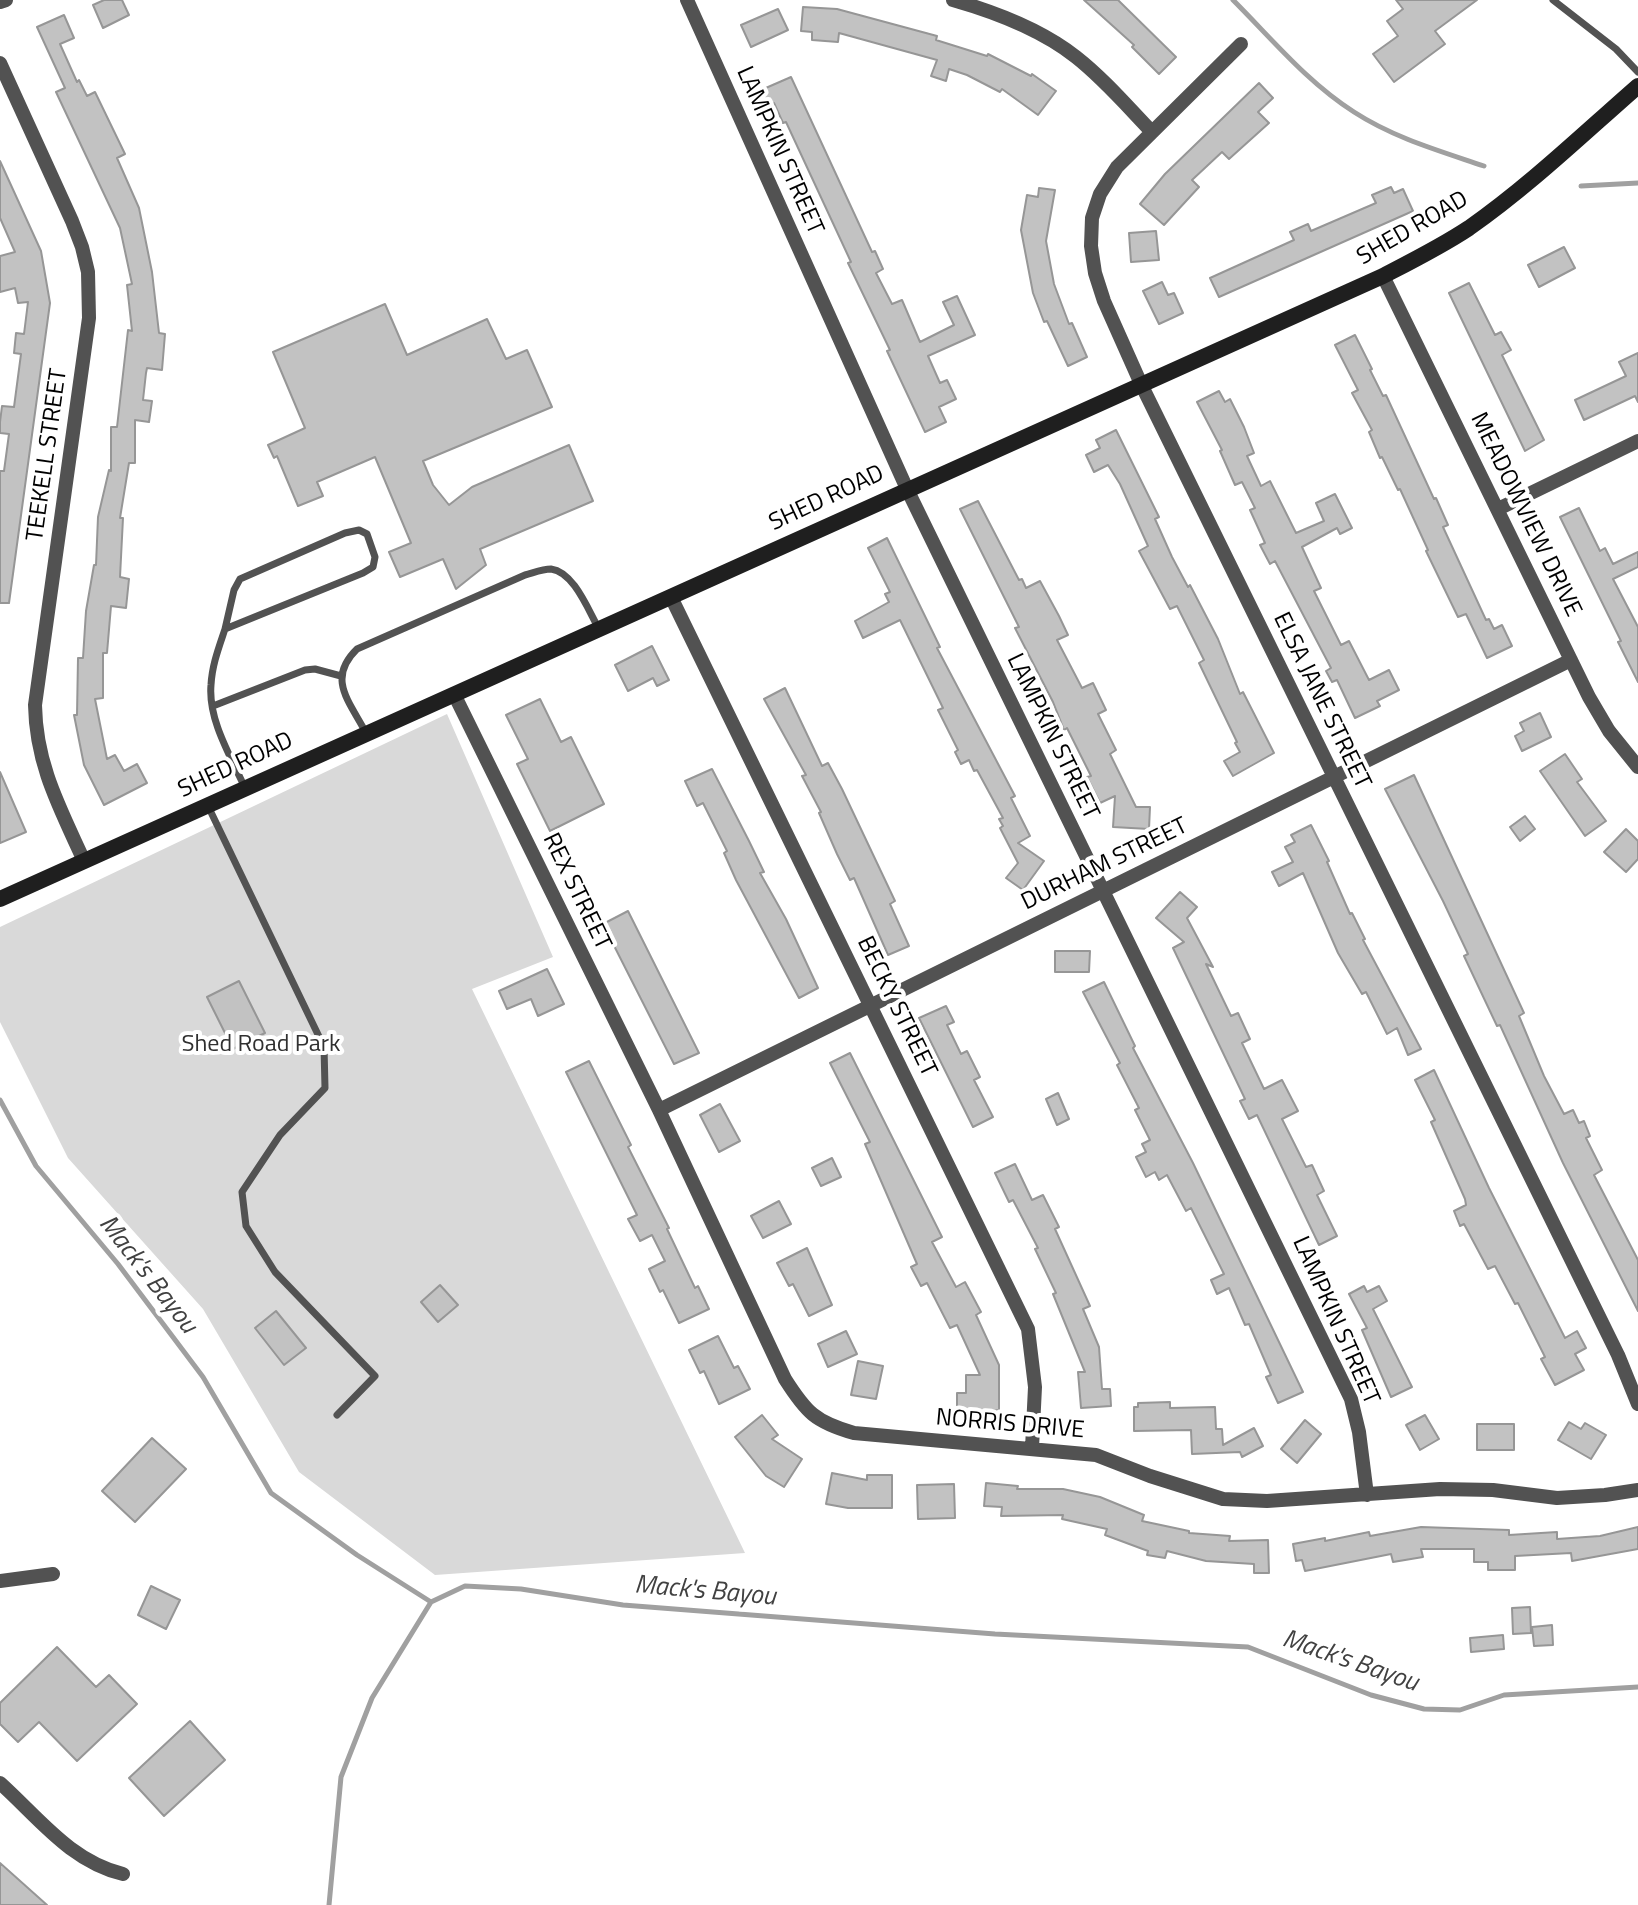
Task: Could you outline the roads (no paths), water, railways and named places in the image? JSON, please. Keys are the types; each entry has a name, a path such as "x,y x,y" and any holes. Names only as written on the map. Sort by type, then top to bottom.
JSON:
{"street":[{"path":"0,2 6,0"},
{"path":"953,0 1033,30 1064,49 1096,74 1151,131"},
{"name":"LAMPKIN STREET","path":"693,2 907,489 1351,1399 1359,1432 1367,1495"},
{"name":"ELSA JANE STREET","path":"1241,44 1117,167 1100,194 1092,218 1091,246 1095,273 1104,301 1141,384 1618,1355 1638,1404"},
{"name":"TEEKELL STREET","path":"0,63 77,234 90,294 86,342 35,705 38,747 47,780 84,861"},
{"name":"SHED ROAD","path":"0,899 1383,276 1432,251 1506,200 1638,86"},
{"name":"MEADOWVIEW DRIVE","path":"1383,276 1571,660 1609,731 1638,767"},
{"path":"1498,509 1638,441"},
{"name":"BECKY STREET","path":"671,597 1028,1329 1035,1387 1032,1448"},
{"name":"DURHAM STREET","path":"659,1110 1571,660"},
{"name":"REX STREET","path":"454,694 659,1110"},
{"name":"NORRIS DRIVE","path":"659,1110 785,1379 804,1409 829,1426 854,1433 1096,1455 1223,1499 1267,1501 1440,1489 1493,1490 1557,1498 1638,1490"},
{"path":"0,1581 53,1574"},
{"path":"0,1783 67,1848 90,1863 123,1874"}],"lane":[{"path":"1553,0 1616,49 1638,72"},
{"path":"225,629 373,567 375,557 367,534 359,530 345,533 240,579 234,590 210,688 220,731 245,788"},
{"path":"366,733 340,682 346,660 357,649 525,575 555,569 564,574 576,589 599,629"},
{"path":"213,706 305,670 315,669 341,676"},
{"path":"208,806 324,1047 325,1088 280,1135 242,1192 246,1226 275,1272 375,1376 337,1415"}],"waterway":[{"name":"Mack's Bayou","path":"1233,0 1305,74 1354,112 1401,137 1484,166"},
{"name":"Mack's Bayou","path":"1581,186 1638,183"},
{"name":"Mack's Bayou","path":"0,1100 36,1166 118,1264 203,1377 271,1493 357,1555 431,1602 465,1586 521,1589 623,1605 995,1634 1248,1647 1371,1695 1424,1709 1460,1710 1504,1695 1638,1687"},
{"path":"329,1905 341,1777 372,1698 431,1602"}],"park label":[{"name":"Shed Road Park","path":"261,1045"}]}
